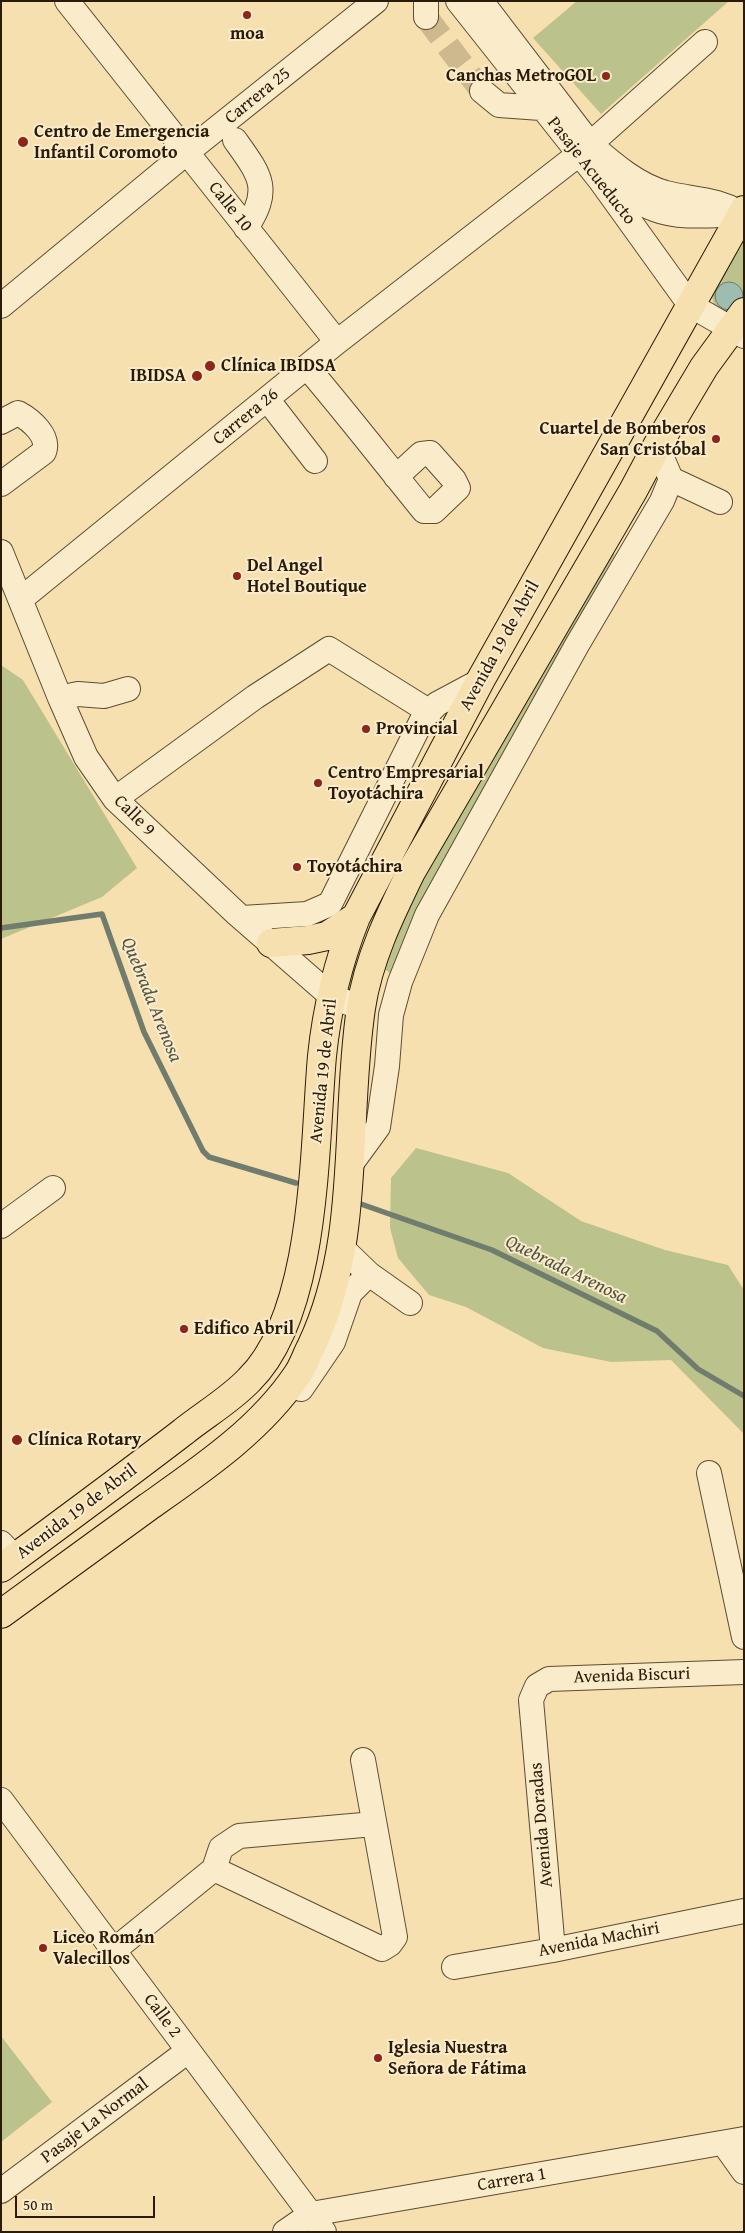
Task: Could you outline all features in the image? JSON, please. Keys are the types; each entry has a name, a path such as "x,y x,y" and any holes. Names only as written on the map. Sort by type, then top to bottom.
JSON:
{"main road":[{"name":"Avenida 19 de Abril","path":"6,1556 141,1465 249,1380 270,1352 286,1319 300,1270 309,1220 317,1139 322,1054 331,996 342,952 356,917 480,681 690,304 743,213"},
{"name":"Avenida 19 de Abril","path":"1,1614 203,1468 260,1420 297,1374 319,1330 332,1295 342,1248 351,1164 355,1064 361,1008 365,986 376,950 389,917 411,872 633,491 657,446 704,368 741,327"},
{"path":"271,943 308,940 327,936 356,917"}],"street":[{"name":"Calle 10","path":"67,1 338,342"},
{"name":"Carrera 25","path":"1,306 186,153 376,1"},
{"name":"Pasaje Acueducto","path":"458,1 541,108 585,150 600,180 690,304 741,327"},
{"path":"481,1 585,150 651,187 666,193 708,199 743,213"},
{"name":"Carrera 26","path":"21,599 338,342 585,150 705,42"},
{"path":"482,90 499,105 541,108"},
{"path":"235,140 254,167 262,190 258,211 246,228"},
{"path":"600,180 654,209 699,216 743,213"},
{"path":"307,367 396,477"},
{"path":"267,399 315,461"},
{"path":"1,422 18,413 28,418 45,438 47,445 44,452 1,484"},
{"path":"657,446 671,479 720,502"},
{"path":"351,1164 378,1127 388,1066 392,1015 400,982 428,916 577,645 662,501 671,479"},
{"name":"Calle 9","path":"1,552 86,757 115,799 242,918 331,996 361,1008"},
{"path":"115,799 255,697 329,649 430,712"},
{"path":"242,918 307,914 330,904 423,718 437,704 480,681"},
{"path":"60,698 78,694 104,696 128,689"},
{"path":"1,1226 53,1188"},
{"path":"342,1248 370,1274 410,1303"},
{"path":"283,1391 301,1389 333,1342 350,1292 370,1274"},
{"path":"709,1473 744,1638"},
{"name":"Avenida Biscuri","path":"531,1700 537,1686 549,1680 744,1672"},
{"name":"Avenida Doradas","path":"531,1700 553,1950"},
{"path":"214,1869 382,1949 390,1944 395,1937 363,1760"},
{"name":"Calle 2","path":"1,1800 318,2223"},
{"path":"114,1951 214,1869 221,1848 239,1836 374,1824"},
{"name":"Avenida Machiri","path":"454,1967 553,1950 744,1911"},
{"name":"Pasaje La Normal","path":"1,2191 188,2051"},
{"path":"734,2142 744,2172"},
{"name":"Carrera 1","path":"285,2232 318,2223 734,2142"}],"green space":[{"name":"Canchas MetroGOL","path":"577,1 729,1 601,114 533,38"},
{"path":"744,242 744,299 729,314 716,308 712,295"},
{"path":"608,551 615,554 420,905 391,974 383,968 408,904"},
{"path":"1,665 23,680 137,868 102,897 1,939"},
{"path":"416,1148 508,1173 581,1221 665,1250 728,1265 744,1290 744,1434 671,1360 611,1362 543,1348 466,1307 429,1295 398,1258 390,1228 391,1178"},
{"path":"1,2036 52,2102 1,2142"}],"shaded area":[{"path":"729,282 739,286 743,296 739,306 729,310 719,306 715,296 719,286"}],"waterway":[{"name":"Quebrada Arenosa","path":"1,928 102,914 144,1032 203,1151 209,1157 296,1183"},
{"name":"Quebrada Arenosa","path":"358,1203 492,1250 657,1331 698,1369 744,1396"}],"tunnel":[{"path":"426,17 482,91"}],"place":[{"name":"moa","path":"247,15"},
{"name":"Canchas MetroGOL","path":"606,76"},
{"name":"Centro de Emergencia Infantil Coromoto","path":"23,142"},
{"name":"Clínica IBIDSA","path":"210,366"},
{"name":"IBIDSA","path":"197,376"},
{"name":"Cuartel de Bomberos San Cristóbal","path":"716,439"},
{"name":"Del Angel Hotel Boutique","path":"237,576"},
{"name":"Provincial","path":"366,729"},
{"name":"Centro Empresarial Toyotáchira","path":"318,783"},
{"name":"Toyotáchira","path":"297,867"},
{"name":"Edifico Abril","path":"184,1329"},
{"name":"Clínica Rotary","path":"17,1440"},
{"name":"Liceo Román Valecillos","path":"43,1948"},
{"name":"Iglesia Nuestra Señora de Fátima","path":"378,2058"}]}
